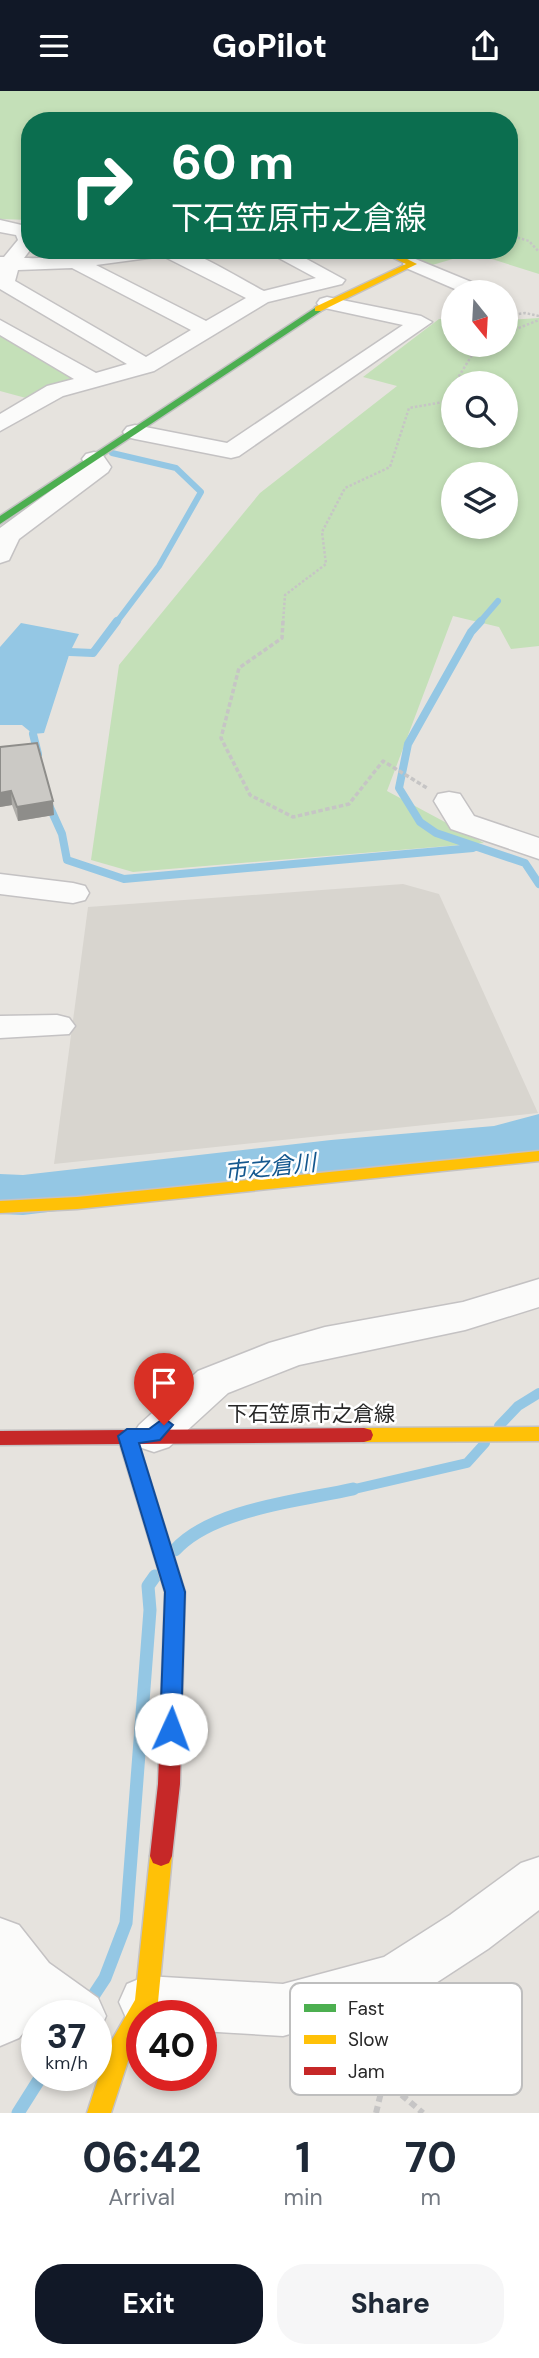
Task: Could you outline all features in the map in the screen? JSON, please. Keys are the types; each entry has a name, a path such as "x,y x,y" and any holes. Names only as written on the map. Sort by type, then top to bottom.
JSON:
{"street":[{"path":"0,226 21,230"},
{"path":"21,247 5,264 4,283 146,366"},
{"path":"5,264 76,263 103,259"},
{"path":"183,259 261,298"},
{"path":"0,424 55,391 146,366 261,298 335,280 292,259"},
{"path":"402,259 451,280"},
{"path":"76,263 207,330"},
{"path":"0,521 327,303 413,264"},
{"path":"135,432 231,451 421,322 327,303"},
{"path":"0,326 94,381"},
{"path":"0,555 7,535 99,467 94,459"},
{"path":"449,801 462,822 539,849"},
{"path":"0,884 73,893"},
{"path":"0,1027 57,1026"},
{"path":"0,1207 77,1203 539,1156"},
{"path":"112,2019 169,1784 175,1592 157,1538 140,1436 213,1382 284,1354 325,1342 464,1316 539,1293"},
{"name":"下石笠原市之倉線","path":"0,1438 539,1434"},
{"path":"379,1983 397,1978 429,1958 539,1880"},
{"path":"10,1981 56,2000"},
{"path":"112,2023 290,2008"},
{"path":"99,2113 102,2091"}],"path":[{"path":"518,238 529,241 539,253"},
{"path":"518,314 525,313 539,318"},
{"path":"518,328 539,318"},
{"path":"449,801 383,761 349,804 293,817 250,795 221,739 239,668 282,638 285,595 326,564 322,532 345,488 390,467 409,408 443,402 471,357"},
{"path":"424,1983 429,1958"},
{"path":"376,2113 380,2095"},
{"path":"401,2095 423,2113"},
{"path":"411,2113 412,2104"}],"green space":[{"path":"0,91 539,91 539,274 492,259 518,259 518,112 21,112 21,220 0,219"},
{"path":"415,259 453,259 429,266"},
{"path":"539,318 539,646 511,649 499,627 453,616 387,791 484,843 133,872 91,860 119,665 260,493 397,386 363,377 439,319 441,357 518,357 518,319"},
{"path":"0,326 94,381 37,401 0,391"}],"shaded area":[{"path":"403,884 439,894 538,1113 54,1164 88,907"}],"water":[{"path":"21,623 79,634 70,652 44,733 33,734 22,725 0,725 0,647"}],"building":[{"path":"37,743 53,801 17,807 11,791 0,793 0,747"}],"waterway":[{"path":"112,453 176,468 201,492 159,566 116,623"},
{"path":"479,623 498,601"},
{"path":"70,652 93,653 117,621"},
{"path":"481,621 471,632 408,744 399,788 420,822 436,833 525,863 539,884"},
{"path":"33,734 38,754"},
{"path":"48,803 62,834 67,860 124,879 473,848"},
{"name":"市之倉川","path":"0,1194 23,1195 331,1159 494,1145 539,1133"},
{"path":"499,1426 518,1406 539,1393"},
{"path":"346,1491 467,1463 485,1443"},
{"path":"175,1550 191,1536 234,1516 353,1489"},
{"path":"91,2000 105,1978 126,1923 150,1610 148,1586 155,1576"},
{"path":"18,2113 32,2091"}],"traffic: fast":[{"path":"0,521 318,309"}],"traffic: slow":[{"path":"318,309 413,264 402,259"},
{"path":"0,1207 77,1203 539,1156"},
{"path":"364,1435 539,1434"},
{"path":"99,2113 121,2045 146,2002 161,1856"}],"traffic: jam":[{"path":"0,1438 364,1435"},
{"path":"127,1436 175,1592 169,1784 161,1856"}],"route":[{"path":"164,1425 153,1436 127,1436 175,1592 171,1729"}]}
